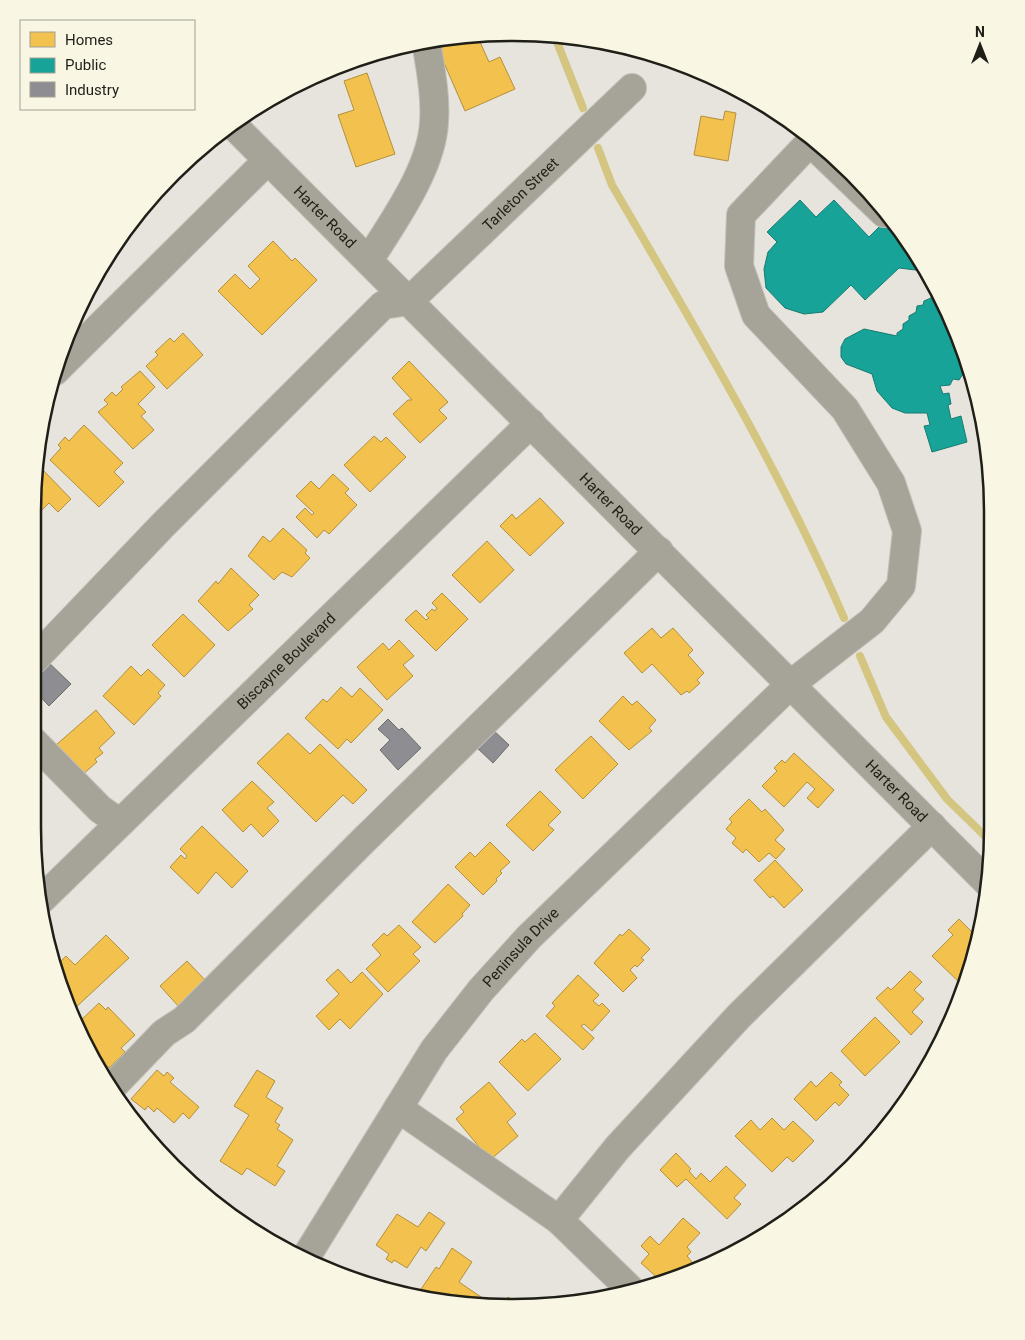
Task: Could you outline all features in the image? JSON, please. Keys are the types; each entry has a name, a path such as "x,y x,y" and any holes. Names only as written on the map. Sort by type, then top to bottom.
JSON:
{"street":[{"path":"369,260 413,190 430,141 434,123 432,79 427,49"},
{"name":"Tarleton Street","path":"409,301 632,88"},
{"name":"Harter Road","path":"238,130 981,876"},
{"name":"Peninsula Drive","path":"309,1252 434,1050 480,990 537,930 791,684 872,621 901,586 907,531 891,483 845,409 756,315 739,266 741,216 807,145"},
{"path":"67,360 268,160"},
{"path":"41,653 163,525 383,305 409,301"},
{"name":"Biscayne Boulevard","path":"46,895 530,423"},
{"path":"117,1083 164,1033 184,1020 364,840 659,551"},
{"path":"41,749 100,809 120,824"},
{"path":"559,1220 618,1146 738,1016 932,826"},
{"path":"398,1108 559,1220 626,1285"}],"building: Homes":[{"path":"480,42 489,62 500,57 515,89 465,111 437,47"},
{"path":"367,73 395,154 356,167 338,115 354,110 344,81"},
{"path":"725,111 736,113 728,161 694,155 701,116 723,120"},
{"path":"273,241 292,261 295,258 317,280 262,335 218,291 235,274 250,289 260,279 248,266"},
{"path":"183,333 203,355 167,389 146,366 158,355 155,352 170,338 174,342"},
{"path":"409,361 448,402 439,410 447,418 420,443 393,414 408,400 412,400 392,378"},
{"path":"140,371 155,387 138,404 146,412 141,416 154,430 133,449 98,412 108,404 104,400 112,392 116,396 123,389 121,387"},
{"path":"84,425 123,463 114,472 124,482 99,507 50,460 61,448 58,445 65,437 69,441"},
{"path":"374,436 381,442 386,437 406,457 370,492 344,465"},
{"path":"43,470 71,499 58,512 49,503 41,511"},
{"path":"333,474 349,489 345,493 357,505 329,534 324,530 317,538 296,517 305,508 312,515 314,513 296,496 311,481 319,489"},
{"path":"540,498 564,523 530,556 500,526 512,514 516,519"},
{"path":"283,528 307,550 305,553 310,558 292,577 282,572 274,580 248,556 263,536 270,542"},
{"path":"487,541 514,570 480,603 452,575"},
{"path":"231,568 259,595 249,605 253,609 228,631 198,601 216,581 218,584"},
{"path":"442,593 468,619 436,651 405,620 416,610 426,620 429,618 426,615 432,609 435,611 437,608 432,603"},
{"path":"183,614 215,645 184,677 152,645"},
{"path":"652,628 661,638 673,628 693,650 688,655 704,673 697,680 700,683 689,693 687,691 681,695 652,664 642,673 624,653"},
{"path":"399,640 414,656 403,665 413,676 387,700 357,667 383,643 389,650"},
{"path":"131,666 141,676 148,669 165,685 158,693 161,696 134,725 103,696"},
{"path":"341,687 352,697 360,688 383,710 351,743 347,739 338,749 305,718 323,699 327,702"},
{"path":"623,696 632,705 637,701 656,720 649,728 652,731 629,750 599,721"},
{"path":"96,710 115,733 99,748 103,753 95,759 97,762 82,775 56,745"},
{"path":"288,733 310,754 320,744 367,790 353,804 343,795 316,822 257,763"},
{"path":"591,736 618,764 583,799 555,770"},
{"path":"794,753 834,790 818,808 807,798 815,789 807,782 784,807 762,786 777,771 774,768 782,760 785,763"},
{"path":"252,781 274,802 267,808 279,821 263,837 251,824 243,832 222,810"},
{"path":"540,791 561,812 548,825 554,830 533,851 506,825"},
{"path":"749,799 762,812 765,809 784,830 775,840 785,849 776,859 769,853 759,862 746,849 743,853 732,843 736,838 726,829 732,822 729,819"},
{"path":"202,826 248,871 232,888 216,872 198,894 170,867 181,855 185,859 187,856 180,849"},
{"path":"490,842 510,862 500,871 502,873 496,879 497,881 483,895 455,867 470,852 475,857"},
{"path":"775,860 803,890 784,908 773,896 770,898 754,880"},
{"path":"448,884 470,905 462,914 463,916 435,943 412,922"},
{"path":"959,919 972,932 958,981 932,956 953,935 948,930"},
{"path":"399,925 421,947 413,954 420,961 388,992 366,969 381,955 372,945 384,933 387,936"},
{"path":"629,929 650,949 641,958 644,960 637,967 635,965 630,970 637,978 623,992 594,963 620,934 622,936"},
{"path":"106,935 129,958 77,1007 61,961 66,956 75,965"},
{"path":"187,961 207,982 180,1008 160,986"},
{"path":"338,969 351,983 362,972 383,994 350,1029 340,1019 329,1030 316,1016 339,994 326,980"},
{"path":"910,971 922,982 914,990 924,999 912,1012 923,1022 911,1035 876,998 888,987 891,990"},
{"path":"578,975 599,995 593,1001 599,1006 602,1003 610,1011 592,1031 584,1024 581,1026 594,1038 583,1050 546,1016 555,1006 552,1003"},
{"path":"99,1003 106,1010 108,1007 135,1035 121,1048 125,1052 109,1068 104,1063 82,1019"},
{"path":"875,1017 900,1042 865,1076 841,1051"},
{"path":"535,1033 561,1059 528,1091 499,1062 522,1039 525,1042"},
{"path":"157,1070 164,1076 167,1072 174,1078 170,1082 199,1107 189,1119 183,1113 174,1123 157,1108 154,1112 148,1106 145,1110 131,1099"},
{"path":"257,1070 275,1081 266,1097 283,1108 275,1122 280,1125 277,1129 293,1140 277,1166 285,1171 275,1186 247,1168 242,1175 220,1161 249,1115 234,1106"},
{"path":"831,1072 842,1082 839,1085 849,1095 839,1106 835,1102 816,1121 794,1099 811,1081 816,1087"},
{"path":"489,1082 516,1114 507,1122 518,1136 490,1160 456,1119 464,1112 460,1107"},
{"path":"772,1118 784,1130 793,1121 814,1141 793,1162 787,1157 772,1172 735,1136 751,1120 760,1130"},
{"path":"676,1153 691,1169 689,1171 696,1179 701,1173 710,1182 726,1166 746,1185 734,1198 741,1204 727,1219 686,1179 677,1187 660,1170"},
{"path":"429,1212 445,1223 426,1251 421,1247 407,1268 394,1260 392,1263 386,1259 389,1254 376,1245 397,1214 418,1227"},
{"path":"683,1218 700,1233 687,1247 691,1252 687,1256 692,1262 690,1264 656,1276 641,1263 649,1254 641,1246 650,1236 659,1245"},
{"path":"452,1248 472,1262 459,1282 480,1298 420,1290 436,1267 439,1269"}],"building: Public":[{"path":"800,200 816,217 834,200 869,237 882,224 889,230 916,270 899,268 865,300 851,285 823,312 804,314 785,308 766,288 764,269 768,252 777,242 767,232"},
{"path":"931,298 948,332 963,374 959,380 953,379 950,385 940,386 943,394 949,393 951,404 948,405 951,419 961,416 967,442 932,452 924,426 930,425 927,413 905,413 892,408 877,391 872,374 846,364 841,357 841,347 845,339 864,329 897,336 897,333 903,329 903,324 909,320 909,316 916,312 917,306 923,305 924,301"}],"building: Industry":[{"path":"44,658 71,684 49,706 41,698 41,661"},
{"path":"388,719 399,730 402,728 421,748 398,770 380,750 390,740 378,729"},
{"path":"490,727 509,745 493,763 473,744"}],"waterway":[{"path":"558,43 583,108"},
{"path":"598,148 612,185 764,452 819,562 844,618"},
{"path":"860,656 886,717 947,799 984,835"}]}
